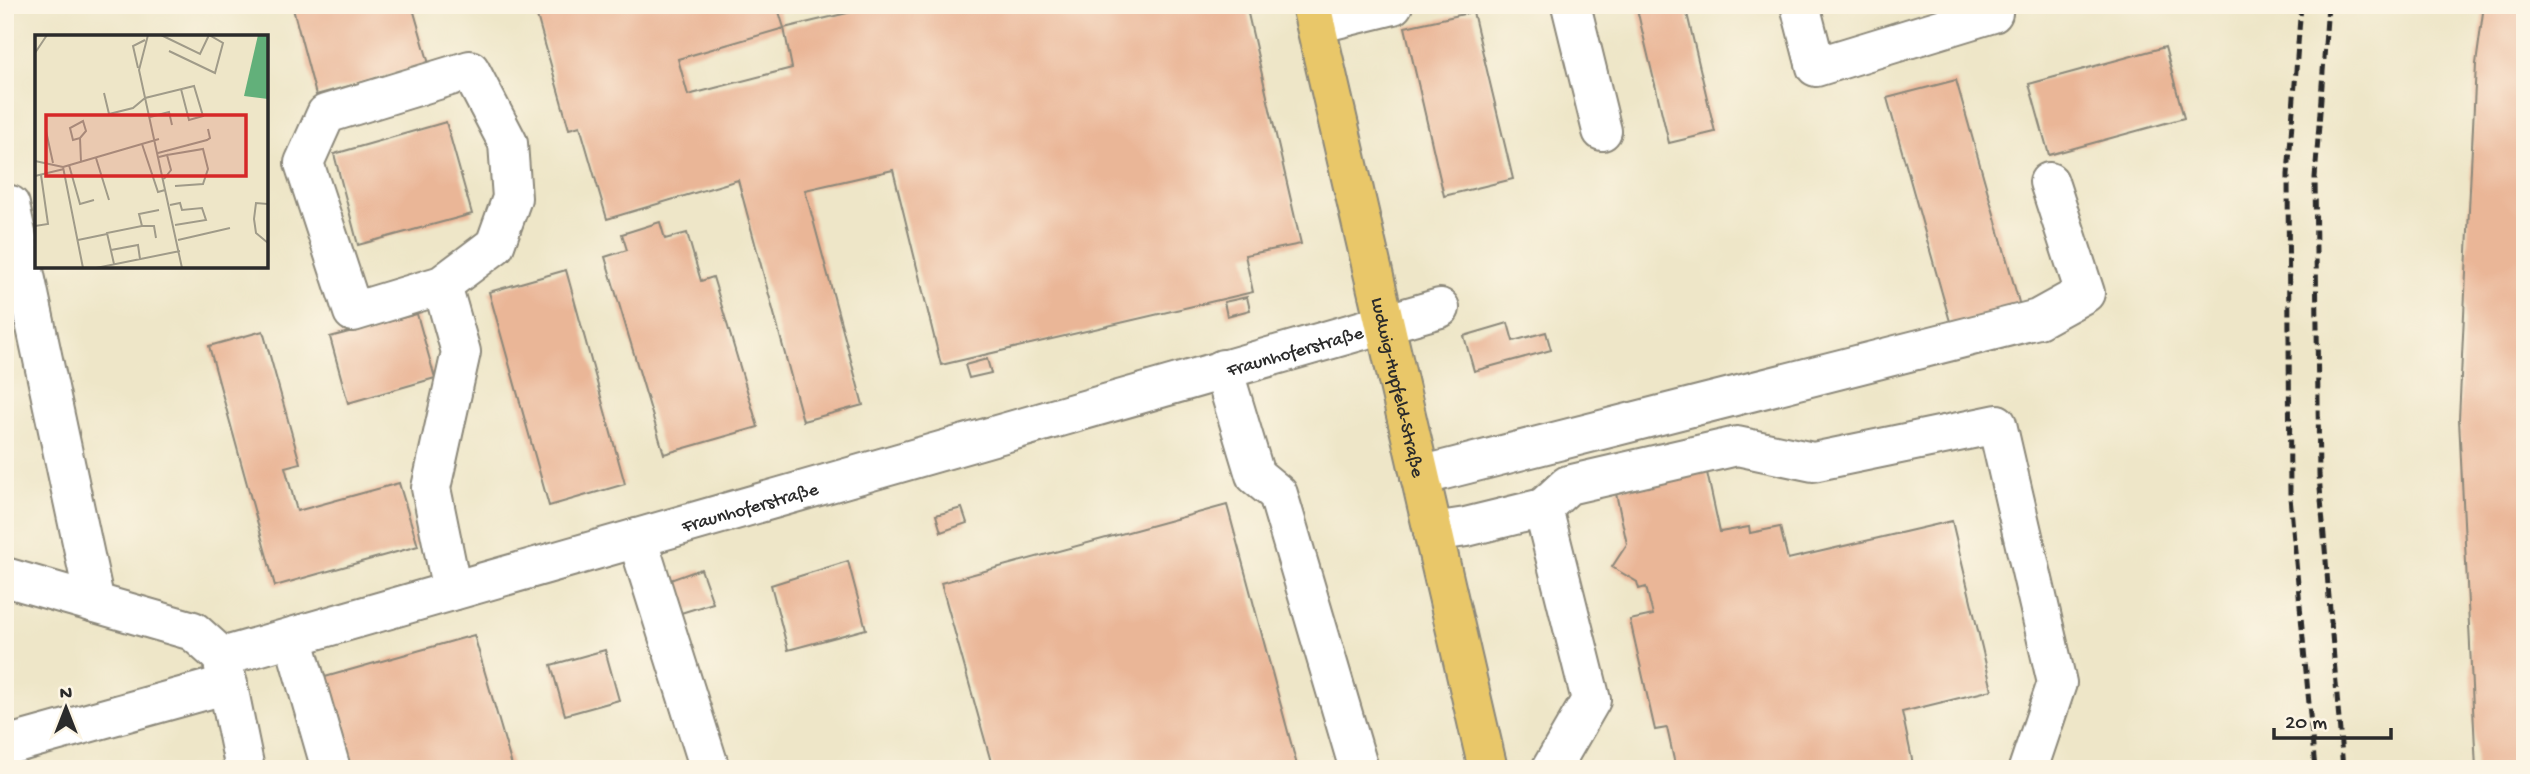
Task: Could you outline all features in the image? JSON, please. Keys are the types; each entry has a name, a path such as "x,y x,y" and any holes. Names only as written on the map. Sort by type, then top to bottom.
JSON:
{"main road":[{"name":"Ludwig-Hupfeld-Straße","path":"1314,15 1488,769"}],"lane":[{"path":"1314,15 1393,5"},
{"path":"1571,5 1602,131"},
{"path":"1800,5 1816,67 1993,13 1991,5"},
{"path":"470,70 508,143 512,198 495,245 442,285 353,312 304,163 326,114 470,70"},
{"path":"1420,476 2038,319 2085,293 2049,183"},
{"path":"10,205 95,603"},
{"path":"442,285 461,352 430,488 452,592"},
{"name":"Fraunhoferstraße","path":"5,746 225,670 293,637 1440,308"},
{"path":"1223,369 1255,475 1278,494 1359,769"},
{"path":"1433,533 1543,508 1568,485 1737,446 1813,462 1997,424 2057,683 2028,769"},
{"path":"1543,508 1591,700 1551,769"},
{"path":"637,538 710,769"},
{"path":"5,577 192,631 225,670 245,769"},
{"path":"293,637 331,769"}],"building":[{"path":"292,5 412,5 429,64 316,95"},
{"path":"534,5 777,5 784,28 881,5 1246,5 1301,244 1245,255 1253,292 941,365 893,170 805,190 863,405 803,421 738,180 607,219 580,126 569,129","holes":["784,28 792,68 688,95 678,59"]},
{"path":"1636,5 1685,5 1715,132 1669,143"},
{"path":"2484,5 2525,5 2525,769 2476,769 2459,419 2476,64"},
{"path":"1473,12 1513,179 1444,196 1405,27"},
{"path":"2165,47 2184,118 2049,155 2029,84"},
{"path":"1956,80 2020,306 1951,325 1887,98"},
{"path":"446,122 472,214 358,245 334,154"},
{"path":"660,222 665,239 687,233 701,281 713,277 758,427 664,454 605,257 627,250 622,234"},
{"path":"566,270 625,484 549,506 489,292"},
{"path":"1247,297 1250,310 1227,316 1224,302"},
{"path":"417,314 435,378 348,403 330,337"},
{"path":"1508,323 1513,341 1546,332 1551,350 1474,371 1464,336"},
{"path":"263,331 300,463 285,467 297,511 399,483 418,546 275,586 209,346"},
{"path":"987,359 991,373 969,378 965,365"},
{"path":"1706,468 1720,532 1749,527 1750,533 1780,527 1788,559 1952,521 1992,690 1902,712 1914,769 1676,769 1667,728 1655,730 1630,620 1653,615 1646,587 1639,589 1637,582 1612,567 1627,544 1615,489"},
{"path":"1227,505 1298,769 993,769 941,583"},
{"path":"962,508 967,523 941,532 936,515"},
{"path":"848,561 866,629 788,650 771,585"},
{"path":"701,569 713,603 681,613 670,580"},
{"path":"474,635 513,769 344,769 318,679"},
{"path":"605,650 619,700 565,715 551,665"}],"railway":[{"path":"2301,5 2288,175 2290,497 2315,769"},
{"path":"2328,5 2315,178 2319,475 2343,769"}]}
